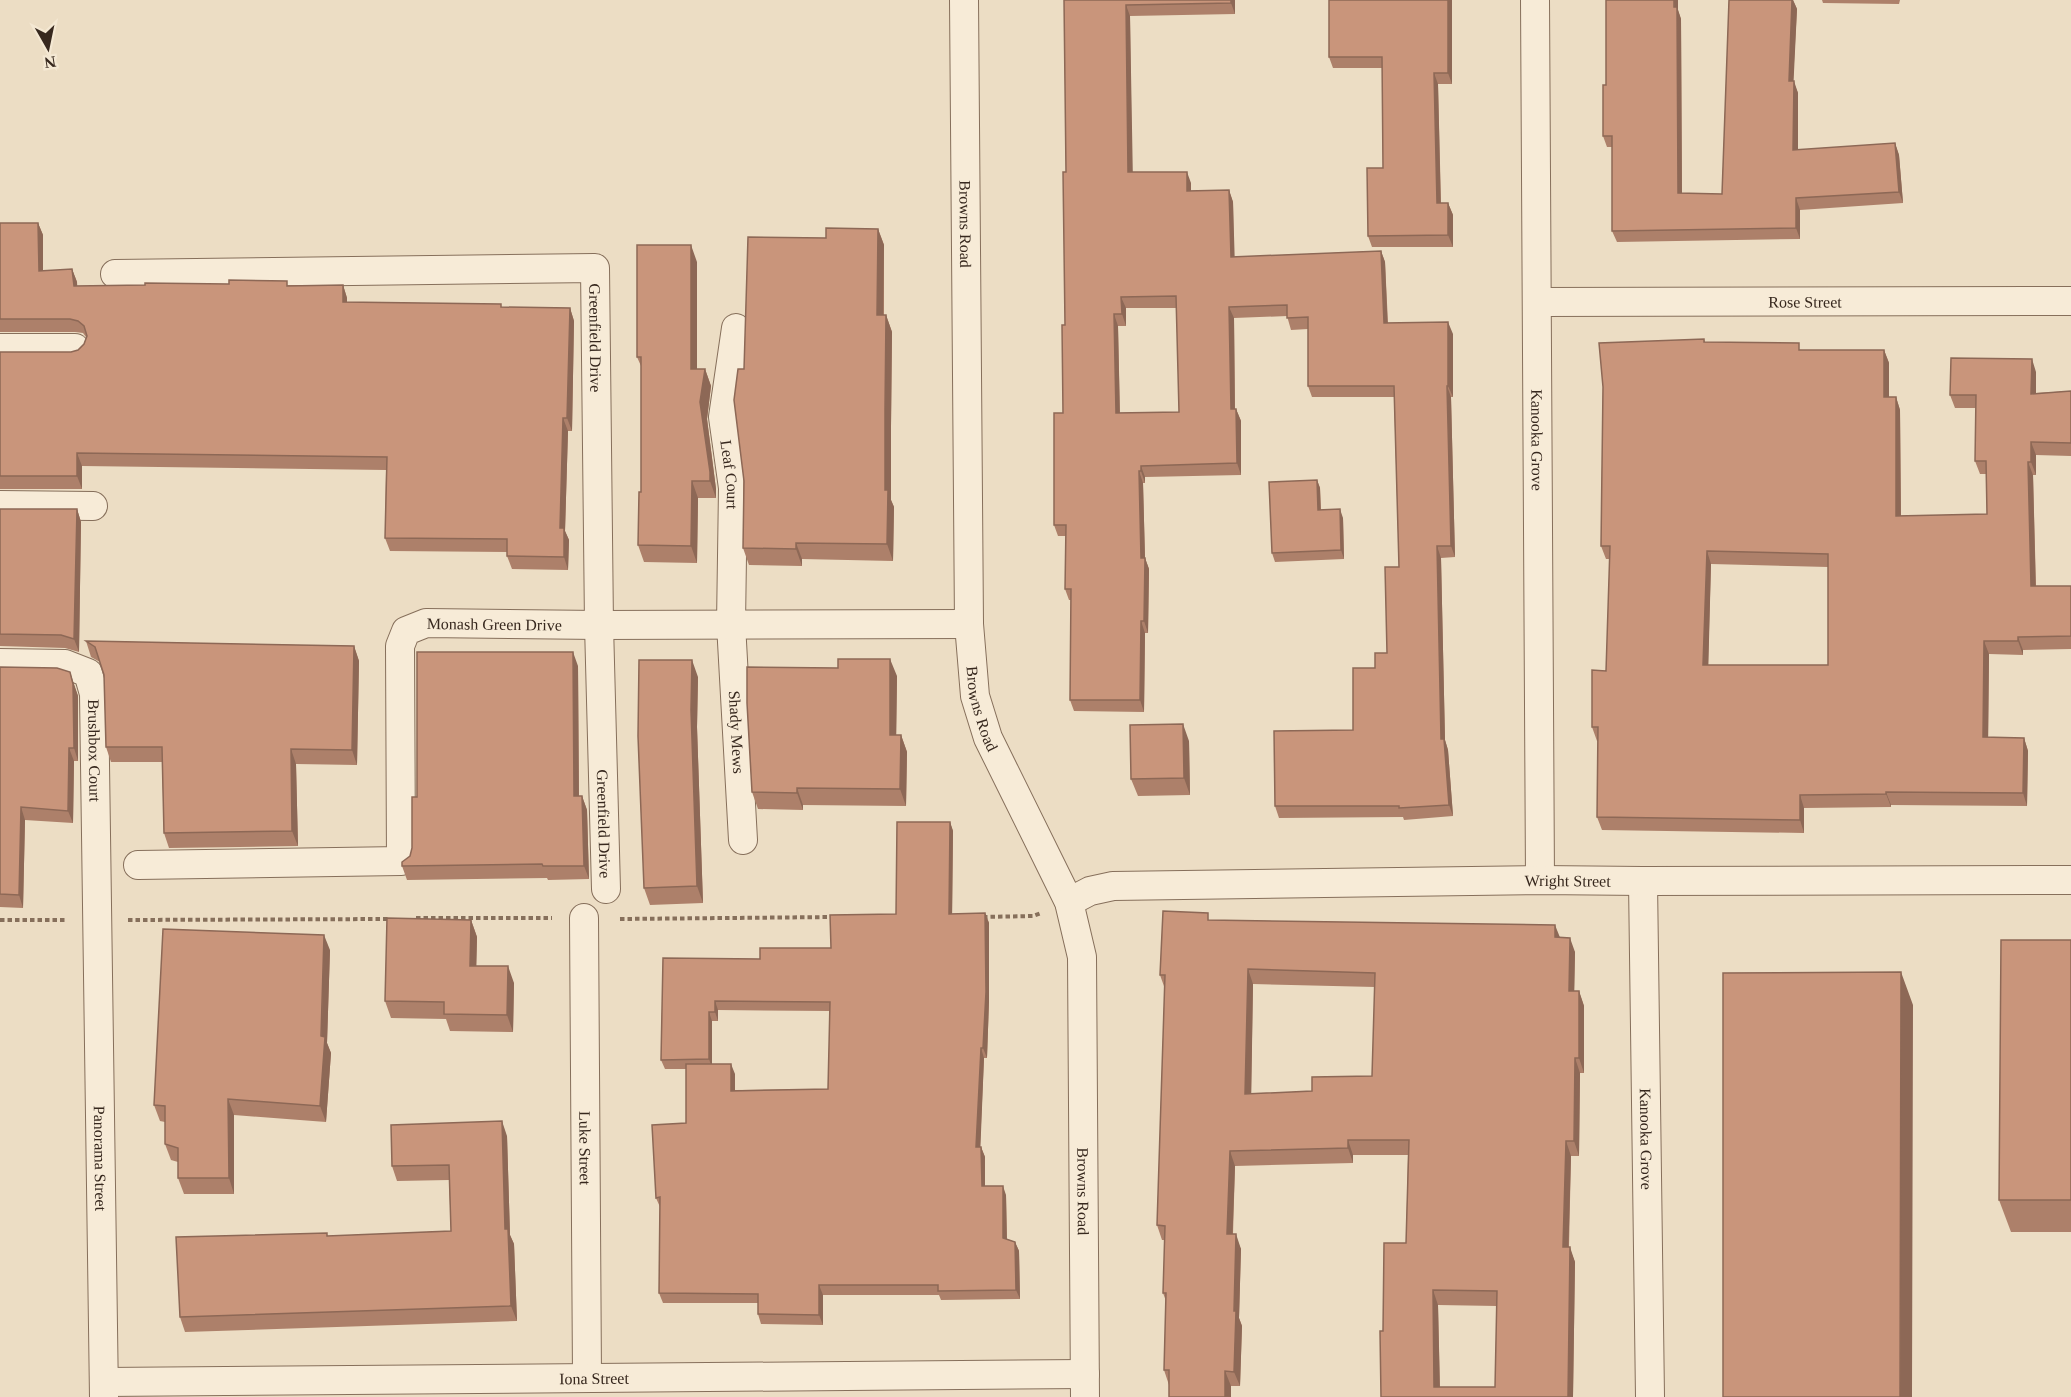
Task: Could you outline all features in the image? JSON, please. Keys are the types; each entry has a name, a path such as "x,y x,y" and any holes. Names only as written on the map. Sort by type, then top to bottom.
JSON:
{"street":[{"name":"Browns Road","path":"964,0 969,624 975,696 988,738 1070,902 1082,957 1085,1386"},
{"name":"Kanooka Grove","path":"1535,0 1540,880"},
{"name":"Greenfield Drive","path":"115,274 596,268 599,625 606,889"},
{"name":"Rose Street","path":"1538,302 2071,301"},
{"name":"Leaf Court","path":"730,624 732,488 723,417 736,328"},
{"path":"0,348 75,348"},
{"path":"0,505 93,506"},
{"name":"Monash Green Drive","path":"138,865 401,861 400,646 406,631 426,623 969,624"},
{"name":"Shady Mews","path":"730,624 743,840"},
{"name":"Brushbox Court","path":"0,663 64,664 88,673 94,694 96,920"},
{"name":"Wright Street","path":"1070,902 1090,891 1113,886 1540,880 2071,880"},
{"name":"Kanooka Grove","path":"1643,881 1650,1397"},
{"name":"Luke Street","path":"584,918 587,1377"},
{"name":"Panorama Street","path":"96,920 104,1390"},
{"name":"Iona Street","path":"104,1390 587,1377 1085,1386"}],"path":[{"path":"982,917 1033,916 1070,902"},
{"path":"410,918 842,917"},
{"path":"0,920 398,919"}],"building":[{"path":"1064,0 1231,0 1231,3 1126,5 1128,172 1187,172 1187,191 1229,190 1231,257 1381,251 1384,323 1448,322 1447,386 1451,546 1437,546 1441,739 1444,739 1449,805 1399,808 1399,806 1275,806 1274,731 1353,730 1353,668 1375,668 1375,653 1387,653 1385,567 1399,567 1394,386 1308,386 1308,317 1287,318 1287,305 1229,307 1231,409 1236,409 1237,463 1141,466 1141,471 1139,471 1141,558 1145,558 1140,700 1070,700 1071,589 1065,589 1066,525 1054,525 1054,413 1063,413 1062,325 1065,325 1063,172 1066,172","holes":["1176,296 1179,412 1116,413 1114,314 1122,314 1121,297"]},
{"path":"1329,0 1448,0 1448,73 1434,73 1437,203 1448,203 1448,235 1368,236 1367,168 1383,168 1382,57 1329,57"},
{"path":"1606,0 1674,0 1674,7 1677,7 1678,193 1722,194 1729,0 1792,0 1789,81 1794,81 1793,150 1895,143 1899,192 1796,198 1796,228 1612,231 1612,136 1603,136 1603,85 1606,85"},
{"path":"0,223 38,223 39,271 72,269 74,286 145,285 145,283 229,284 229,280 287,281 287,286 343,285 343,302 501,304 501,307 570,308 567,418 563,418 560,528 564,528 564,557 507,556 507,539 385,538 387,457 77,453 77,476 0,476 0,352 71,352 78,350 84,344 87,336 84,326 70,319 0,319"},
{"path":"826,228 878,229 877,315 886,315 887,544 796,543 796,549 743,548 744,481 734,400 738,369 744,369 748,237 826,238"},
{"path":"637,245 691,245 691,369 705,369 700,402 710,481 692,481 691,546 638,545 639,492 641,492 641,357 637,357"},
{"path":"1704,339 1704,342 1799,343 1799,350 1884,350 1884,397 1896,397 1896,516 1987,514 1986,461 1975,461 1976,395 1950,395 1951,358 2032,359 2031,394 2071,391 2071,443 2031,442 2031,462 2028,462 2031,586 2071,586 2071,636 2018,637 2018,641 1984,641 1983,737 2024,738 2023,793 1886,792 1886,794 1800,795 1800,820 1597,817 1598,727 1592,727 1592,670 1606,671 1610,546 1601,546 1603,387 1599,343","holes":["1707,551 1828,554 1828,665 1703,665"]},
{"path":"1317,480 1318,510 1340,509 1341,550 1272,553 1269,482"},
{"path":"0,509 77,509 74,639 61,635 0,634"},
{"path":"86,641 354,646 352,750 291,749 292,831 164,833 162,747 106,747 104,675 95,647"},
{"path":"417,652 573,652 574,796 582,796 584,866 543,866 542,864 402,866 402,862 410,856 412,848 412,797 417,797"},
{"path":"838,659 890,659 890,735 901,735 900,789 797,788 797,793 752,792 747,667 838,668"},
{"path":"639,660 692,660 691,710 697,886 644,888 638,736"},
{"path":"0,667 57,668 70,672 73,684 74,748 69,748 68,811 21,807 19,895 0,894"},
{"path":"1183,724 1184,778 1131,779 1130,725"},
{"path":"897,822 950,822 949,914 985,913 986,992 976,1147 981,1147 982,1186 1003,1186 1003,1238 1015,1242 1016,1290 938,1291 938,1285 819,1285 819,1315 758,1314 758,1294 659,1293 660,1197 656,1198 652,1125 686,1123 686,1064 731,1064 731,1091 828,1089 830,1002 715,1001 715,1012 709,1012 709,1059 661,1060 663,958 760,959 760,948 831,948 830,915 896,914"},
{"path":"1163,911 1208,913 1208,920 1555,925 1555,937 1570,938 1569,991 1579,991 1579,1058 1575,1058 1574,1141 1566,1141 1563,1247 1570,1247 1568,1397 1381,1397 1380,1331 1383,1331 1384,1243 1406,1243 1409,1140 1348,1140 1348,1148 1230,1151 1227,1234 1236,1234 1234,1372 1225,1371 1225,1397 1169,1397 1169,1370 1164,1370 1165,1226 1157,1225 1165,975 1160,975","holes":["1248,969 1375,973 1372,1076 1312,1077 1312,1091 1245,1094","1433,1290 1497,1291 1495,1387 1434,1387"]},
{"path":"387,918 471,920 470,966 508,966 507,1015 444,1014 444,1002 385,1001"},
{"path":"163,929 324,935 321,1036 325,1037 320,1106 228,1099 229,1178 178,1178 178,1148 165,1144 165,1106 154,1105"},
{"path":"2001,940 2071,940 2071,1200 1999,1200"},
{"path":"1901,972 1900,1397 1723,1397 1723,973"},
{"path":"502,1121 505,1229 508,1229 511,1306 180,1317 176,1237 327,1233 327,1236 451,1231 449,1165 392,1166 391,1125"}]}
